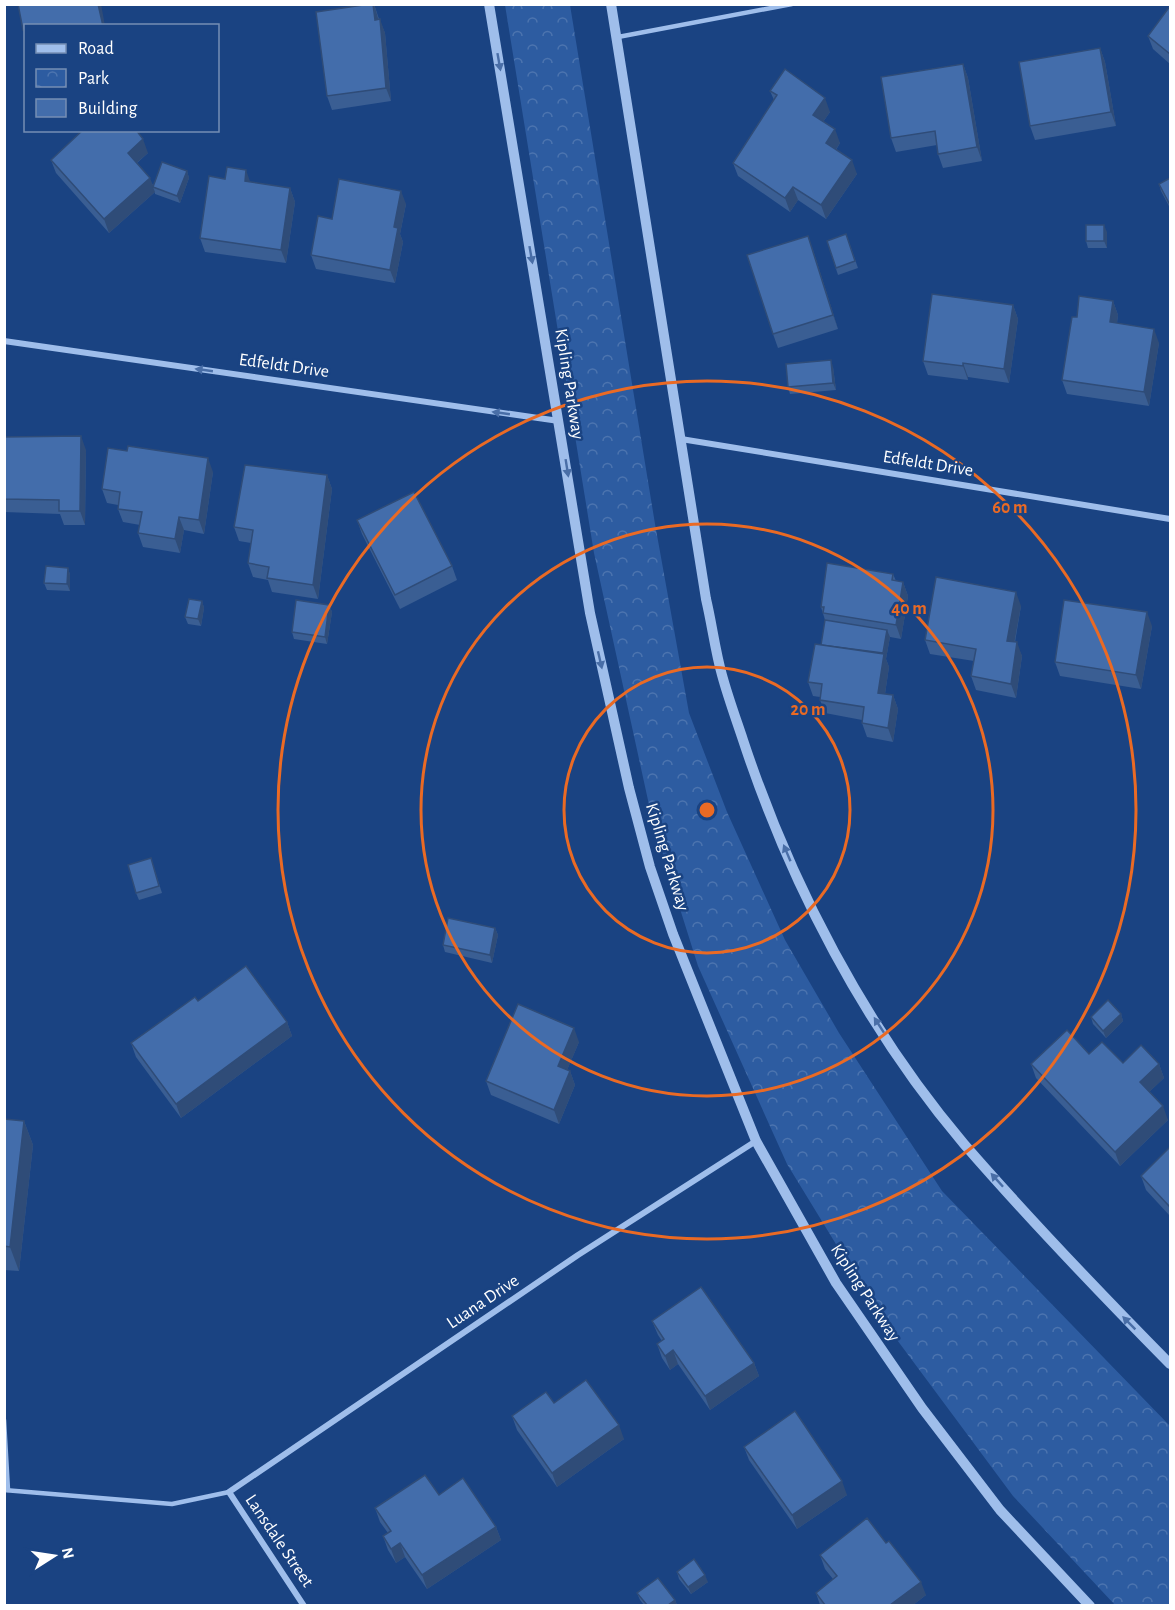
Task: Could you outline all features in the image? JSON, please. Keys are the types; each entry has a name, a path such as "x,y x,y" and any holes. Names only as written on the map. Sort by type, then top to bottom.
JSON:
{"street":[{"name":"Kipling Parkway","path":"489,4 590,613 629,788 650,867 673,934 756,1141 836,1282 922,1408 1000,1510 1090,1605"},
{"path":"611,4 681,439 722,676 761,792 802,890 854,987 896,1053 963,1142 1104,1297 1170,1364"},
{"name":"Edfeldt Drive","path":"4,341 559,421"},
{"name":"Edfeldt Drive","path":"681,439 1170,519"},
{"name":"Luana Drive","path":"229,1492 578,1255 756,1141"},
{"name":"Lansdale Street","path":"229,1492 304,1605"}],"lane":[{"path":"616,38 792,4"},
{"path":"4,1420 6,1490 172,1504 229,1492"}],"green space":[{"path":"505,5 570,5 655,524 689,713 727,812 785,940 839,1033 942,1191 1170,1426 1170,1605 1115,1605 1013,1496 883,1321 787,1164 698,966 653,823 594,553"}],"building":[{"path":"18,4 98,4 103,24 24,24 23,30"},
{"path":"373,4 375,20 380,19 386,88 327,96 316,12"},
{"path":"1170,6 1170,54 1148,36"},
{"path":"1100,48 1111,112 1030,126 1019,62"},
{"path":"963,64 977,147 938,154 935,131 891,138 881,77"},
{"path":"785,69 825,98 813,115 835,129 826,143 852,160 821,205 793,187 785,198 733,163 777,95 770,91"},
{"path":"81,132 138,132 143,139 128,153 150,178 104,219 51,160"},
{"path":"162,162 187,171 177,196 153,187"},
{"path":"227,167 246,170 245,181 290,188 281,250 200,238 209,176 225,179"},
{"path":"1170,178 1170,205 1159,184"},
{"path":"339,179 401,191 394,227 398,228 390,270 311,255 318,216 332,219"},
{"path":"1086,225 1104,225 1104,241 1086,241"},
{"path":"846,234 855,261 836,268 827,241"},
{"path":"808,236 833,315 773,334 747,255"},
{"path":"932,294 1013,305 1004,369 963,363 963,366 923,361"},
{"path":"1079,296 1113,301 1110,322 1154,329 1144,392 1062,380 1072,317 1077,317"},
{"path":"831,360 833,383 788,387 786,364"},
{"path":"81,436 80,511 59,511 59,500 4,499 4,437"},
{"path":"128,446 208,458 199,520 179,517 175,539 138,533 142,512 118,509 120,492 102,489 108,448 127,451"},
{"path":"245,465 327,475 313,585 267,578 269,567 248,563 253,530 234,527"},
{"path":"414,492 452,566 395,595 357,520"},
{"path":"827,563 893,574 892,580 903,582 896,625 823,613 824,607 821,607"},
{"path":"46,566 68,568 67,584 44,583"},
{"path":"936,577 1016,592 1007,641 1017,642 1011,684 971,676 976,649 925,640"},
{"path":"189,599 202,601 198,619 185,617"},
{"path":"296,600 329,605 325,637 292,632"},
{"path":"1064,600 1147,612 1136,675 1055,662"},
{"path":"825,620 887,630 883,653 821,645"},
{"path":"815,644 884,654 878,693 893,695 888,728 862,723 864,707 820,700 822,684 808,682"},
{"path":"151,858 159,886 136,893 128,865"},
{"path":"448,918 495,928 490,955 443,945"},
{"path":"246,966 287,1022 176,1104 131,1043 195,997 198,1001"},
{"path":"1108,1000 1121,1014 1103,1031 1091,1017"},
{"path":"518,1004 574,1028 558,1066 570,1071 554,1110 486,1081"},
{"path":"1067,1030 1089,1054 1102,1042 1123,1063 1141,1045 1159,1064 1140,1082 1163,1106 1115,1152 1031,1064"},
{"path":"4,1119 24,1121 10,1247 4,1246"},
{"path":"1170,1147 1170,1207 1141,1176"},
{"path":"701,1287 754,1363 705,1396 673,1350 665,1356 657,1344 664,1339 652,1321"},
{"path":"586,1380 619,1425 552,1473 512,1416 546,1392 554,1403"},
{"path":"795,1411 842,1481 792,1515 744,1447"},
{"path":"425,1475 439,1495 463,1478 496,1527 422,1575 400,1543 391,1549 383,1536 391,1531 375,1508"},
{"path":"867,1518 886,1543 889,1541 921,1582 890,1605 825,1605 816,1593 837,1576 820,1555"},
{"path":"694,1559 705,1575 688,1587 677,1572"},
{"path":"658,1578 675,1600 668,1605 647,1605 637,1593"}]}
